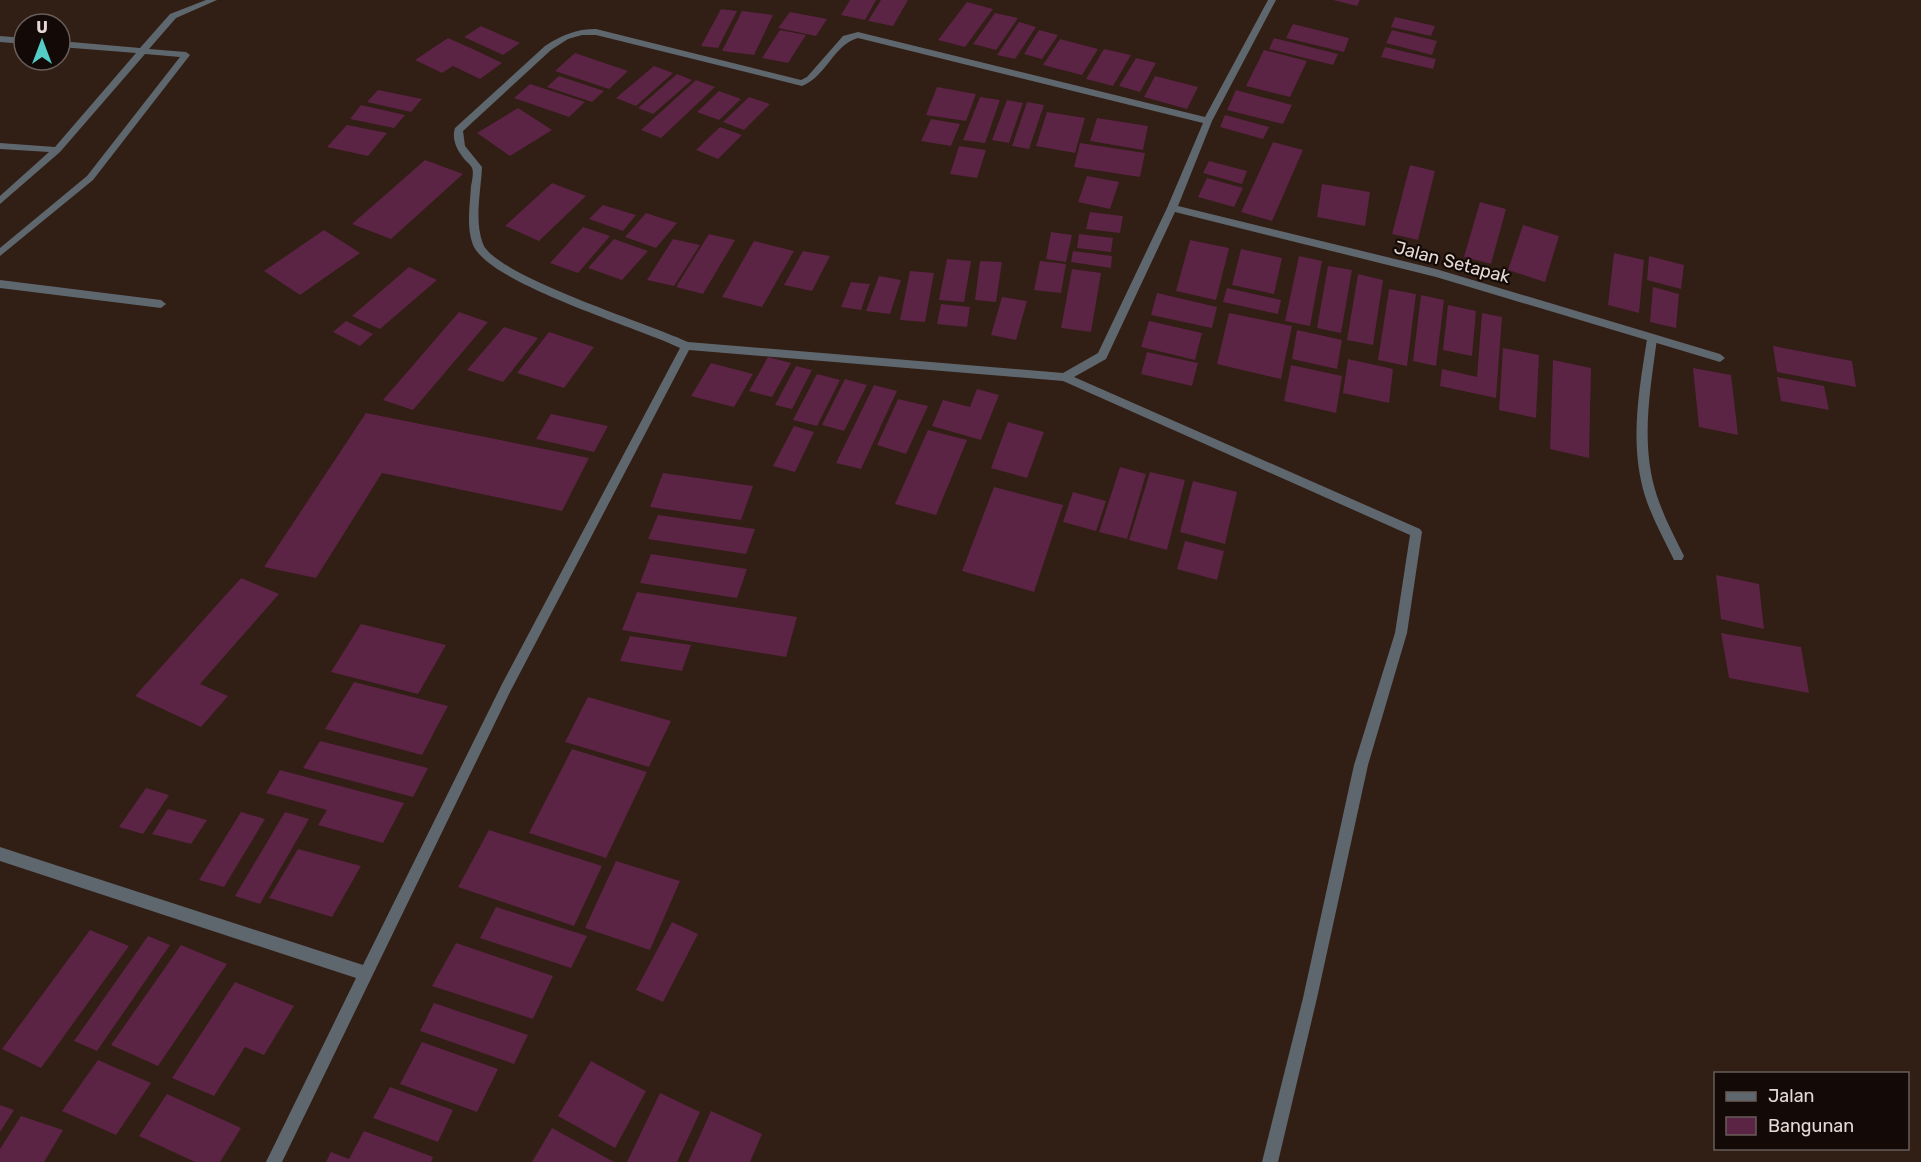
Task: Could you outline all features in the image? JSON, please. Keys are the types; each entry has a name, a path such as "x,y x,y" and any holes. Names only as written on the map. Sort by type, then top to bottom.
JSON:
{"street":[{"path":"0,201 57,150 173,16 213,0"},
{"path":"1064,377 1102,356 1172,208 1208,121 1272,0"},
{"path":"1208,121 858,35 846,38 810,79 802,83 596,32 582,32 565,37 548,48 458,130 457,139 462,150 477,167 474,226 482,252 529,282 651,329 686,346 1064,377 1416,532 1401,633 1361,765 1310,998 1270,1162"},
{"path":"0,253 90,178 186,55 72,45"},
{"path":"0,146 57,150"},
{"name":"Jalan Setapak","path":"1172,208 1436,273 1720,358"},
{"path":"0,284 161,304"},
{"path":"1652,339 1642,415 1644,467 1651,497 1678,556"},
{"path":"274,1162 506,688 686,346"},
{"path":"0,854 367,974"}],"building":[{"path":"850,0 876,0 865,20 841,15"},
{"path":"881,0 908,0 893,26 868,21"},
{"path":"1333,0 1360,0 1357,6"},
{"path":"967,2 993,9 965,47 938,40"},
{"path":"721,9 737,11 718,48 701,46"},
{"path":"742,11 773,15 754,55 722,51"},
{"path":"790,12 827,19 816,36 778,28"},
{"path":"995,13 1018,18 996,50 973,44"},
{"path":"1395,17 1435,26 1431,36 1391,27"},
{"path":"1019,22 1036,27 1015,59 997,55"},
{"path":"1293,24 1349,38 1344,52 1286,38"},
{"path":"481,26 520,43 503,55 464,37"},
{"path":"780,30 806,35 788,63 762,58"},
{"path":"1039,30 1058,35 1042,59 1024,54"},
{"path":"1392,30 1437,41 1432,55 1386,43"},
{"path":"448,38 502,63 480,79 453,66 442,73 415,60"},
{"path":"1274,38 1338,54 1333,65 1269,49"},
{"path":"1060,39 1098,49 1082,75 1043,65"},
{"path":"1385,47 1436,59 1433,69 1381,57"},
{"path":"1104,49 1131,55 1113,86 1086,79"},
{"path":"1264,50 1307,61 1290,97 1246,86"},
{"path":"575,53 628,71 609,89 555,71"},
{"path":"1136,58 1156,63 1140,92 1119,86"},
{"path":"654,66 673,73 636,106 616,98"},
{"path":"677,74 692,80 653,114 638,108"},
{"path":"559,76 604,91 592,102 547,87"},
{"path":"1155,76 1198,87 1187,109 1144,97"},
{"path":"696,80 715,87 661,138 641,130"},
{"path":"530,84 585,102 569,117 514,98"},
{"path":"937,87 976,94 966,121 926,115"},
{"path":"378,90 422,99 411,112 367,102"},
{"path":"1236,90 1292,105 1283,124 1227,110"},
{"path":"719,91 741,99 719,120 697,112"},
{"path":"749,97 770,104 744,130 723,122"},
{"path":"980,97 1000,100 985,143 963,140"},
{"path":"1007,100 1023,103 1009,143 992,140"},
{"path":"1027,102 1044,105 1029,149 1012,146"},
{"path":"361,105 405,115 394,128 350,119"},
{"path":"518,108 552,130 510,156 477,133"},
{"path":"1047,112 1085,118 1075,153 1036,146"},
{"path":"1225,115 1269,127 1263,139 1220,127"},
{"path":"1097,118 1148,126 1143,150 1090,141"},
{"path":"931,119 960,124 951,146 921,141"},
{"path":"347,125 387,133 368,156 327,147"},
{"path":"720,127 742,135 718,159 696,150"},
{"path":"1273,142 1303,150 1272,221 1241,212"},
{"path":"1080,143 1145,153 1140,177 1074,167"},
{"path":"959,146 986,150 977,178 950,174"},
{"path":"425,160 463,174 391,239 352,224"},
{"path":"1209,161 1247,171 1242,184 1203,173"},
{"path":"1410,165 1435,171 1418,240 1392,234"},
{"path":"1087,176 1119,182 1110,209 1078,202"},
{"path":"1207,178 1243,188 1234,207 1198,197"},
{"path":"552,183 586,196 539,241 505,226"},
{"path":"1322,184 1370,192 1365,226 1317,217"},
{"path":"1480,202 1506,209 1491,264 1464,257"},
{"path":"603,205 636,215 623,231 589,219"},
{"path":"1090,212 1123,216 1120,233 1086,229"},
{"path":"646,213 677,223 656,248 625,237"},
{"path":"1523,225 1559,236 1545,282 1508,270"},
{"path":"583,227 610,236 578,273 550,263"},
{"path":"324,230 360,253 300,295 264,271"},
{"path":"1051,232 1072,235 1066,262 1046,259"},
{"path":"709,234 735,240 703,294 676,287"},
{"path":"1079,234 1113,238 1111,252 1077,248"},
{"path":"614,239 648,251 622,280 588,268"},
{"path":"673,239 700,245 674,286 647,280"},
{"path":"1190,240 1229,248 1216,300 1176,291"},
{"path":"754,241 794,251 762,307 722,297"},
{"path":"1241,249 1282,258 1274,294 1232,285"},
{"path":"803,251 830,256 812,291 784,285"},
{"path":"1073,251 1112,256 1111,268 1071,262"},
{"path":"1614,253 1644,260 1639,313 1608,305"},
{"path":"1299,256 1322,261 1310,326 1285,321"},
{"path":"1649,256 1684,265 1681,289 1647,280"},
{"path":"947,259 971,261 964,302 939,300"},
{"path":"980,261 1002,262 996,302 975,300"},
{"path":"1040,261 1066,264 1061,293 1034,290"},
{"path":"1328,266 1352,270 1341,333 1317,328"},
{"path":"409,267 437,280 380,329 352,316"},
{"path":"1072,269 1101,273 1091,332 1061,328"},
{"path":"910,271 934,273 925,322 900,320"},
{"path":"1358,274 1383,280 1373,345 1347,340"},
{"path":"879,276 901,280 890,314 866,311"},
{"path":"851,282 870,284 861,310 841,307"},
{"path":"1653,287 1679,294 1676,328 1650,322"},
{"path":"1227,288 1281,300 1278,314 1223,302"},
{"path":"1389,289 1416,294 1407,366 1378,360"},
{"path":"1157,293 1217,307 1212,328 1151,315"},
{"path":"1421,295 1444,300 1436,366 1413,361"},
{"path":"1002,297 1027,301 1016,340 991,335"},
{"path":"941,304 970,307 967,327 937,324"},
{"path":"1448,305 1476,311 1472,356 1443,350"},
{"path":"459,312 488,322 413,410 383,400"},
{"path":"1229,313 1292,326 1281,379 1217,364"},
{"path":"1482,313 1502,317 1496,398 1440,386 1442,369 1477,377"},
{"path":"346,321 373,334 360,346 333,332"},
{"path":"1149,321 1202,333 1195,360 1141,347"},
{"path":"504,327 538,338 503,382 467,370"},
{"path":"1297,330 1342,340 1337,369 1292,359"},
{"path":"549,332 594,347 564,388 517,373"},
{"path":"1773,346 1852,361 1856,387 1777,372"},
{"path":"1503,348 1539,355 1536,418 1499,410"},
{"path":"1147,352 1198,363 1192,386 1141,374"},
{"path":"768,357 791,363 772,397 749,391"},
{"path":"1348,359 1393,369 1389,403 1343,393"},
{"path":"1553,360 1591,368 1589,458 1550,449"},
{"path":"711,363 753,374 734,407 691,396"},
{"path":"1291,365 1342,376 1336,413 1284,401"},
{"path":"796,366 812,370 792,409 775,405"},
{"path":"1693,368 1731,375 1738,435 1699,427"},
{"path":"817,374 840,380 817,426 793,420"},
{"path":"1777,377 1824,386 1829,410 1781,401"},
{"path":"845,379 867,385 844,431 822,425"},
{"path":"874,385 897,391 861,469 836,463"},
{"path":"977,389 999,395 981,440 932,426 943,400 970,407"},
{"path":"898,399 928,406 906,454 877,445"},
{"path":"366,413 589,458 562,511 382,473 316,578 264,567"},
{"path":"551,414 608,426 594,452 536,439"},
{"path":"1008,422 1044,432 1027,478 991,468"},
{"path":"794,426 814,432 795,472 773,466"},
{"path":"928,430 967,440 936,515 895,504"},
{"path":"1120,467 1146,474 1127,539 1099,532"},
{"path":"1150,472 1185,480 1167,550 1129,540"},
{"path":"663,473 753,486 741,520 650,507"},
{"path":"1193,481 1237,492 1225,544 1180,532"},
{"path":"994,487 1063,505 1034,592 962,571"},
{"path":"1073,492 1106,501 1096,531 1063,522"},
{"path":"658,515 755,529 746,554 648,539"},
{"path":"1185,541 1224,551 1217,580 1177,569"},
{"path":"651,554 747,569 737,598 640,583"},
{"path":"1716,575 1759,584 1764,629 1721,619"},
{"path":"241,578 279,594 200,684 228,696 201,727 135,696"},
{"path":"637,592 797,617 786,657 622,630"},
{"path":"361,624 446,645 418,694 331,672"},
{"path":"1721,633 1801,647 1809,693 1729,678"},
{"path":"630,636 691,645 682,671 620,661"},
{"path":"354,682 448,706 422,755 325,729"},
{"path":"588,697 671,721 649,767 565,742"},
{"path":"320,741 428,768 413,797 303,768"},
{"path":"572,749 647,772 606,858 529,833"},
{"path":"280,770 404,803 383,843 318,825 327,810 266,793"},
{"path":"146,788 169,795 143,834 119,827"},
{"path":"168,809 207,820 191,844 152,834"},
{"path":"241,812 265,819 224,887 199,880"},
{"path":"285,812 309,819 260,904 235,896"},
{"path":"489,830 602,866 574,926 458,887"},
{"path":"298,849 361,866 332,917 269,898"},
{"path":"616,861 680,881 650,950 585,928"},
{"path":"496,907 587,936 571,968 480,938"},
{"path":"672,922 698,934 663,1002 636,990"},
{"path":"90,930 129,946 41,1068 2,1049"},
{"path":"148,936 170,945 97,1051 74,1041"},
{"path":"456,943 553,976 533,1019 432,986"},
{"path":"181,945 227,964 158,1066 111,1045"},
{"path":"235,982 294,1006 264,1055 245,1047 214,1096 172,1078"},
{"path":"434,1003 528,1035 514,1064 420,1031"},
{"path":"422,1042 498,1069 477,1112 400,1084"},
{"path":"98,1060 151,1083 116,1135 62,1111"},
{"path":"591,1061 646,1091 615,1148 558,1116"},
{"path":"390,1087 453,1110 438,1142 373,1118"},
{"path":"660,1093 700,1112 677,1162 627,1162"},
{"path":"167,1094 241,1128 220,1162 195,1162 139,1136"},
{"path":"0,1105 14,1110 0,1132"},
{"path":"711,1111 762,1134 750,1162 688,1162"},
{"path":"21,1116 63,1130 44,1162 0,1162 0,1149"},
{"path":"552,1128 614,1162 532,1162"},
{"path":"364,1131 433,1157 431,1162 326,1162 331,1152 349,1159"}]}
